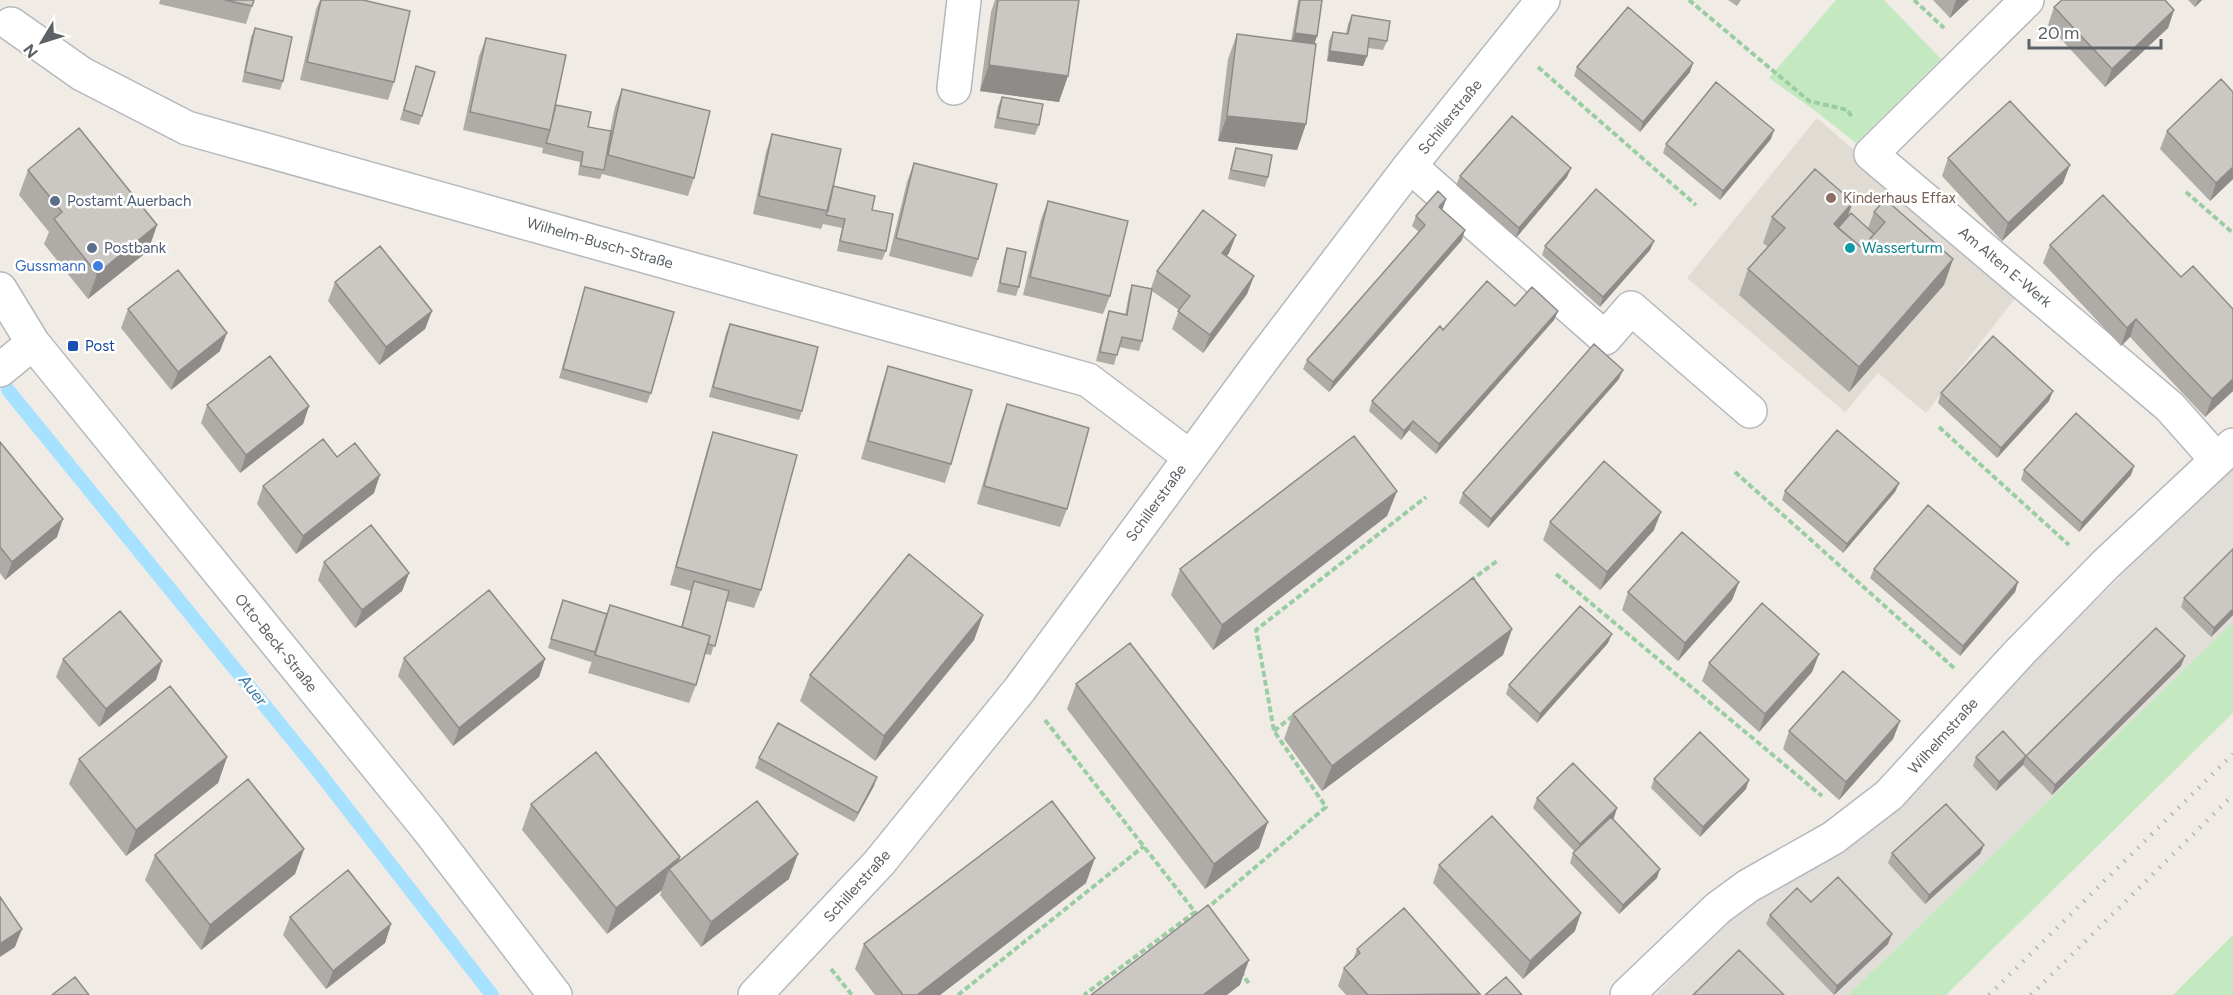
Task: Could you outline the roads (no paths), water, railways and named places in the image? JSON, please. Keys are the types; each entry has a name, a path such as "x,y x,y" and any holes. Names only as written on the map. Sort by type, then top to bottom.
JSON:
{"street":[{"path":"954,88 964,0"},
{"name":"Schillerstraße","path":"755,995 879,863 1020,689 1190,457 1410,166 1543,0"},
{"name":"Am Alten E-Werk","path":"2027,0 1871,154 2225,452"},
{"name":"Wilhelm-Busch-Straße","path":"10,24 82,74 187,128 1088,380 1190,457"},
{"path":"1410,166 1605,338 1630,308 1750,411"},
{"name":"Otto-Beck-Straße","path":"0,289 33,343 428,829 555,995"},
{"path":"0,370 33,343"},
{"name":"Wilhelmstraße","path":"1627,995 1718,908 1748,886 1854,823 1889,795 1982,692 2099,572 2225,452"}],"waterway":[{"name":"Auer","path":"8,390 318,771 492,995"}],"railway":[{"path":"1989,995 2233,754"},
{"path":"2031,995 2233,795"}],"place":[{"name":"Kinderhaus Effax","path":"1831,198"},
{"name":"Postamt Auerbach","path":"55,201"},
{"name":"Postbank","path":"92,248"},
{"name":"Wasserturm","path":"1850,248"},
{"name":"Gussmann","path":"98,266"},
{"name":"Post","path":"73,346"}]}
